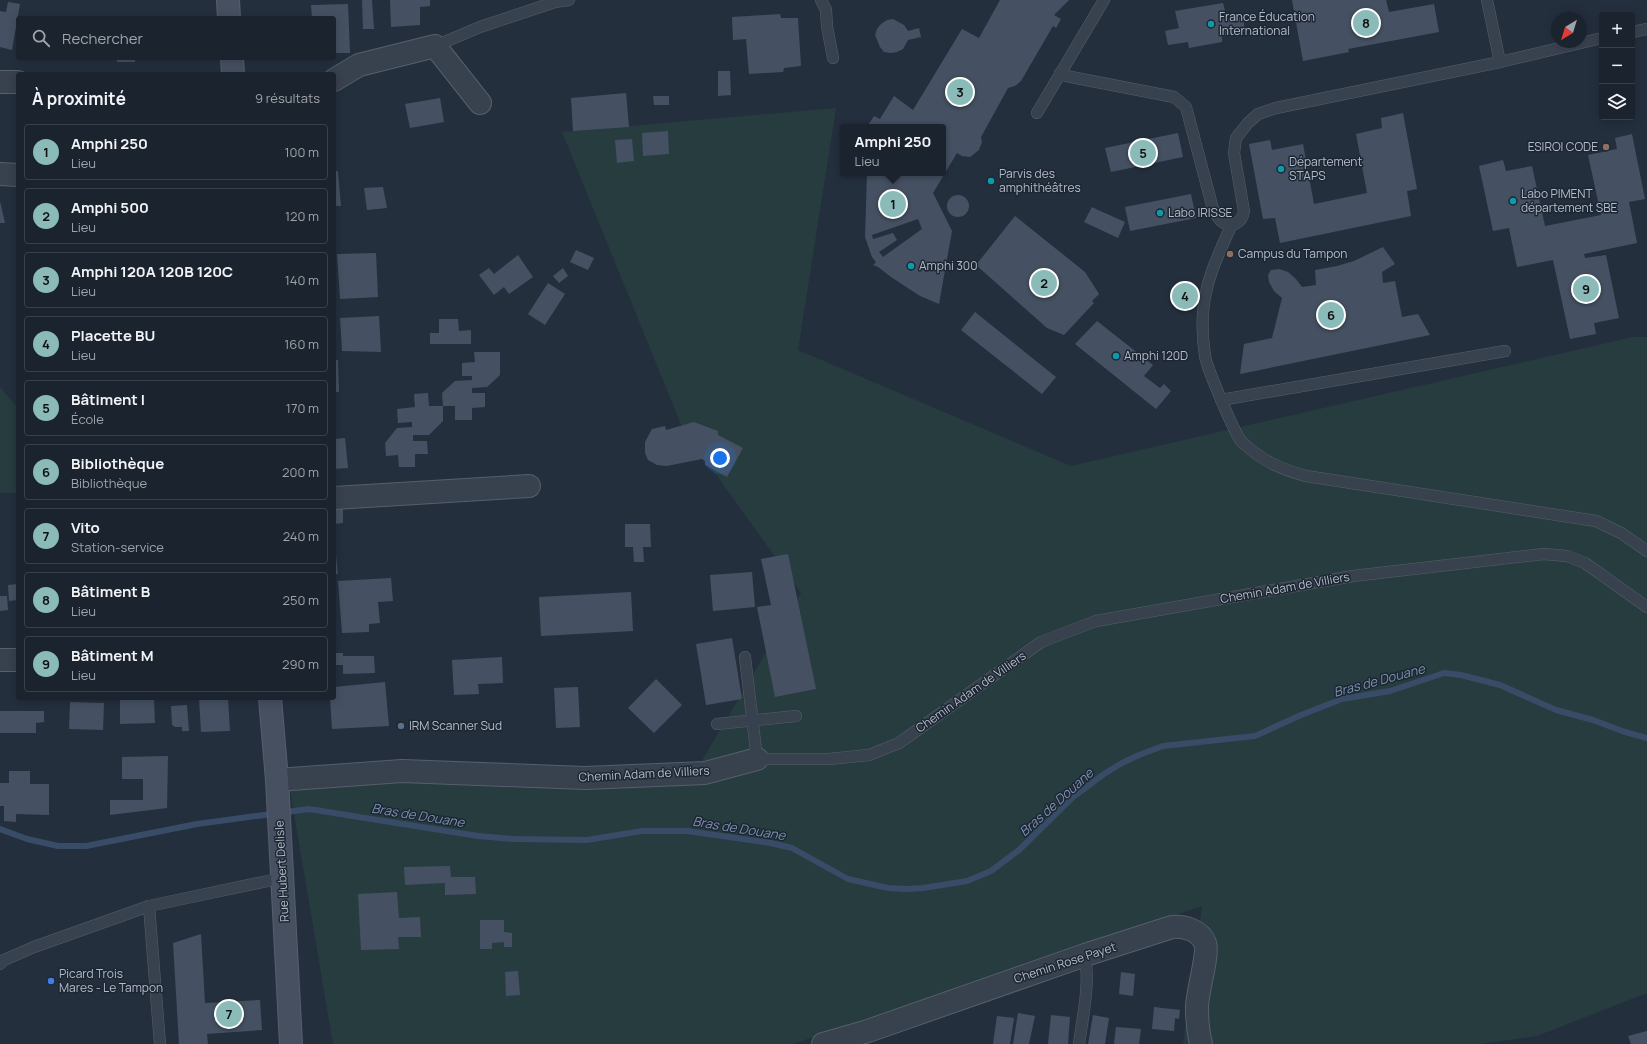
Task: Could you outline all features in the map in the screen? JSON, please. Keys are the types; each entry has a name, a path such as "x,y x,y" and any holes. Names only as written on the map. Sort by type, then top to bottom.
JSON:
{"main road":[{"path":"228,0 229,16"},
{"path":"232,60 233,72"},
{"name":"Rue Hubert Delisle","path":"270,700 277,786 291,1044"}],"street":[{"path":"336,79 359,65 435,46 480,103"},
{"path":"0,82 16,82"},
{"path":"0,174 16,175"},
{"path":"336,498 529,486"},
{"path":"0,660 16,660"},
{"name":"Chemin Adam de Villiers","path":"277,786 402,771 585,778 705,773 757,758"},
{"name":"Chemin Rose Payet","path":"823,1044 868,1031 1085,955 1172,927 1182,926 1191,929 1199,935 1205,943 1206,953 1200,981 1197,1008 1201,1044"}],"lane":[{"path":"435,46 494,22 555,2 569,0"},
{"path":"821,0 826,10 827,26 833,58"},
{"path":"1037,113 1104,0"},
{"path":"1487,0 1500,62"},
{"path":"1635,31 1647,29"},
{"path":"1060,73 1066,76 1174,97 1186,107 1213,209 1225,223 1232,224 1238,223 1243,217 1244,211 1234,153 1236,138 1248,123 1258,114 1276,108 1500,62 1599,39"},
{"path":"1232,224 1211,270 1203,313 1205,357 1221,400 1241,441 1264,460 1282,469 1306,476 1596,521 1620,533 1647,551"},
{"path":"1221,400 1505,351"},
{"name":"Chemin Adam de Villiers","path":"757,758 829,759 869,755 899,743 1041,642 1096,621 1353,576 1544,554 1567,556 1585,563 1647,607"},
{"path":"744,657 757,758"},
{"path":"717,724 796,716"},
{"path":"0,964 4,960 34,947 149,906 282,878"},
{"path":"149,906 160,1044"},
{"path":"1079,1044 1088,981 1088,969 1085,955"}],"green space":[{"path":"836,108 798,350 1071,466 1633,337 1647,337 1647,993 1537,1036 1479,1044 1183,1044 1202,906 793,1044 333,1044 288,778 700,764 801,593 682,427 562,132"},
{"path":"0,387 16,406 16,493 0,493"}],"building":[{"path":"362,0 372,0 374,29 363,29"},
{"path":"390,0 430,0 430,6 420,7 420,25 391,27"},
{"path":"1000,0 1069,0 1054,15 1061,19 1056,28 1053,26 1021,81 1015,86 1008,88 981,137 982,142 979,150 970,157 962,156 957,153 946,171 946,124 869,124 874,116 880,119 894,96 913,110 962,29 979,38"},
{"path":"1292,0 1386,0 1389,12 1434,4 1439,32 1348,49 1349,52 1303,61"},
{"path":"8,2 20,4 18,16 16,16 16,27 12,50 0,47 0,11 6,12"},
{"name":"France Éducation International","path":"1223,3 1227,19 1243,17 1245,32 1222,36 1222,42 1189,48 1188,42 1168,45 1165,31 1179,28 1175,11"},
{"path":"348,4 350,53 336,53 336,16 312,16 311,5"},
{"path":"780,14 781,18 798,18 801,66 784,68 783,72 749,74 746,39 733,40 732,17"},
{"path":"893,19 904,25 908,31 919,28 921,37 908,40 903,49 897,52 884,52 875,35 881,24 887,20"},
{"path":"117,60 135,60 135,62 117,62"},
{"path":"718,71 730,71 731,95 718,96"},
{"path":"626,93 629,127 573,131 571,98"},
{"path":"653,96 669,96 669,105 654,105"},
{"path":"440,98 444,122 410,128 405,104"},
{"name":"Département STAPS","path":"1403,113 1417,189 1407,191 1411,216 1280,243 1275,218 1263,219 1249,144 1270,140 1272,150 1303,144 1314,204 1367,193 1356,134 1382,128 1381,118"},
{"path":"668,131 669,154 643,156 642,133"},
{"path":"1178,133 1183,157 1111,172 1105,148"},
{"name":"Labo PIMENT département SBE","path":"1632,134 1645,199 1629,202 1637,243 1584,254 1585,258 1606,255 1619,318 1594,323 1596,334 1570,339 1553,260 1517,267 1509,228 1493,231 1479,166 1503,160 1506,171 1532,166 1545,226 1601,215 1588,155 1617,149 1615,138"},
{"path":"632,139 634,161 617,163 615,140"},
{"path":"336,171 338,171 341,206 336,206"},
{"path":"867,176 943,176 933,193 952,231 939,304 920,296 873,265 876,262 872,257 865,237","holes":["918,219 922,229 883,257 879,252 897,240 893,233 873,239 872,235"]},
{"path":"383,187 387,208 367,210 364,188"},
{"name":"Labo IRISSE","path":"1191,194 1196,218 1130,231 1125,207"},
{"path":"958,195 966,198 969,206 966,214 958,217 950,214 947,206 950,198"},
{"path":"0,201 5,223 0,223"},
{"path":"1092,207 1125,222 1118,238 1084,222"},
{"path":"1015,216 1085,272 1099,294 1092,301 1094,303 1064,335 1047,328 976,265"},
{"path":"1383,247 1395,264 1382,272 1383,283 1395,281 1402,317 1418,314 1430,335 1240,374 1244,344 1272,338 1282,298 1274,291 1269,282 1268,275 1271,270 1279,269 1288,272 1302,287 1316,285 1315,270 1354,261"},
{"path":"576,250 594,258 588,270 570,262"},
{"path":"376,253 378,297 340,299 337,254"},
{"path":"518,255 533,277 509,294 504,287 494,295 479,275 489,268 494,274"},
{"path":"563,268 568,276 559,283 553,276"},
{"path":"548,283 565,294 545,325 528,314"},
{"path":"975,312 1056,377 1042,394 961,330"},
{"path":"379,316 381,352 342,351 340,318"},
{"path":"439,319 458,319 459,331 471,330 471,344 430,344 430,333 439,333"},
{"name":"Amphi 120D","path":"1097,321 1153,365 1144,376 1160,388 1164,384 1171,391 1156,409 1075,344"},
{"path":"474,352 500,352 500,375 487,387 472,388 472,393 485,393 485,407 472,408 472,420 455,420 455,406 443,406 442,393 455,381 472,380 472,376 462,376 462,363 475,362"},
{"path":"336,360 338,360 339,392 336,392"},
{"path":"428,393 429,406 443,406 443,421 429,435 413,435 413,441 427,441 428,454 415,454 415,467 399,467 398,455 386,456 385,443 397,428 412,427 412,422 398,423 397,409 415,407 414,394"},
{"path":"694,422 718,431 718,435 743,448 727,477 705,465 705,461 702,459 667,466 657,465 648,460 645,453 645,442 652,429 665,426 666,430"},
{"path":"345,438 348,468 336,469 336,439"},
{"path":"343,507 343,523 336,524 336,508"},
{"path":"625,524 650,524 651,547 643,547 644,562 634,562 633,547 625,547"},
{"path":"788,554 816,689 775,697 757,607 771,605 761,559"},
{"path":"336,555 338,574 336,574"},
{"path":"752,572 755,607 713,611 710,575"},
{"path":"391,578 393,601 378,602 380,623 369,624 369,632 342,633 338,581"},
{"path":"16,584 16,600 9,601 8,585"},
{"path":"631,592 633,631 541,636 539,597"},
{"path":"0,596 7,596 8,610 0,611"},
{"path":"732,638 742,699 706,705 696,644"},
{"path":"336,653 343,653 343,656 374,656 375,673 343,674 343,665 336,665"},
{"path":"502,657 503,683 478,684 479,694 454,695 452,660"},
{"path":"656,679 682,705 654,733 628,708"},
{"path":"385,682 389,726 332,729 330,700 336,700 336,687"},
{"path":"578,687 580,727 556,728 554,688"},
{"path":"120,700 154,700 155,723 120,724"},
{"path":"199,700 228,700 230,731 201,732"},
{"path":"70,702 104,703 103,730 69,729"},
{"path":"187,705 189,731 182,731 182,727 175,727 172,725 171,706"},
{"path":"0,711 44,711 44,722 36,723 36,733 0,733"},
{"path":"168,756 167,808 110,815 110,800 143,800 143,779 122,779 122,757"},
{"path":"9,771 30,771 30,784 49,784 49,815 16,814 16,822 4,821 4,806 0,806 0,783 9,783"},
{"path":"450,866 451,877 475,877 476,894 445,895 445,883 405,885 404,867"},
{"path":"397,892 399,918 420,917 421,937 398,937 399,949 361,950 358,894"},
{"path":"480,920 504,920 504,932 512,933 512,947 504,947 504,942 492,943 492,949 480,949"},
{"path":"201,934 205,1003 260,1000 262,1030 207,1034 208,1044 179,1044 173,943"},
{"path":"518,971 520,995 506,996 505,972"},
{"path":"1121,972 1135,974 1133,996 1119,994"},
{"path":"1154,1007 1180,1010 1179,1019 1175,1018 1174,1031 1152,1029"},
{"path":"1018,1013 1035,1016 1029,1044 1013,1044"},
{"path":"1051,1015 1070,1017 1068,1044 1048,1044"},
{"path":"1093,1015 1109,1018 1105,1044 1088,1044"},
{"path":"997,1016 1014,1018 1010,1044 993,1044"},
{"path":"1116,1027 1141,1029 1139,1044 1114,1044"},
{"path":"1647,1031 1647,1044 1631,1044 1628,1036"}],"waterway":[{"name":"Bras de Douane","path":"0,829 27,839 58,846 86,846 197,824 309,809 478,836 514,839 587,840 642,831 687,831 771,843 792,848 848,879 888,888 906,889 923,888 967,881 991,871 1019,850 1073,797 1104,774 1139,755 1163,746 1255,736 1301,715 1342,699 1390,691 1444,673 1461,675 1500,685 1556,710 1593,720 1625,732 1647,738"}],"place":[{"name":"Bâtiment B","path":"1366,23"},
{"name":"France Éducation International","path":"1211,24"},
{"name":"Amphi 120A 120B 120C","path":"960,92"},
{"name":"ESIROI CODE","path":"1606,147"},
{"name":"Bâtiment I","path":"1143,153"},
{"name":"Département STAPS","path":"1281,169"},
{"name":"Parvis des amphithéâtres","path":"991,181"},
{"name":"Labo PIMENT département SBE","path":"1513,201"},
{"name":"Amphi 250","path":"893,204"},
{"name":"Labo IRISSE","path":"1160,213"},
{"name":"Campus du Tampon","path":"1230,254"},
{"name":"Amphi 300","path":"911,266"},
{"name":"Amphi 500","path":"1044,283"},
{"name":"Bâtiment M","path":"1586,289"},
{"name":"Placette BU","path":"1185,296"},
{"name":"Bibliothèque","path":"1331,315"},
{"name":"Amphi 120D","path":"1116,356"},
{"name":"IRM Scanner Sud","path":"401,726"},
{"name":"Picard Trois Mares - Le Tampon","path":"51,981"},
{"name":"Vito","path":"229,1014"}]}
